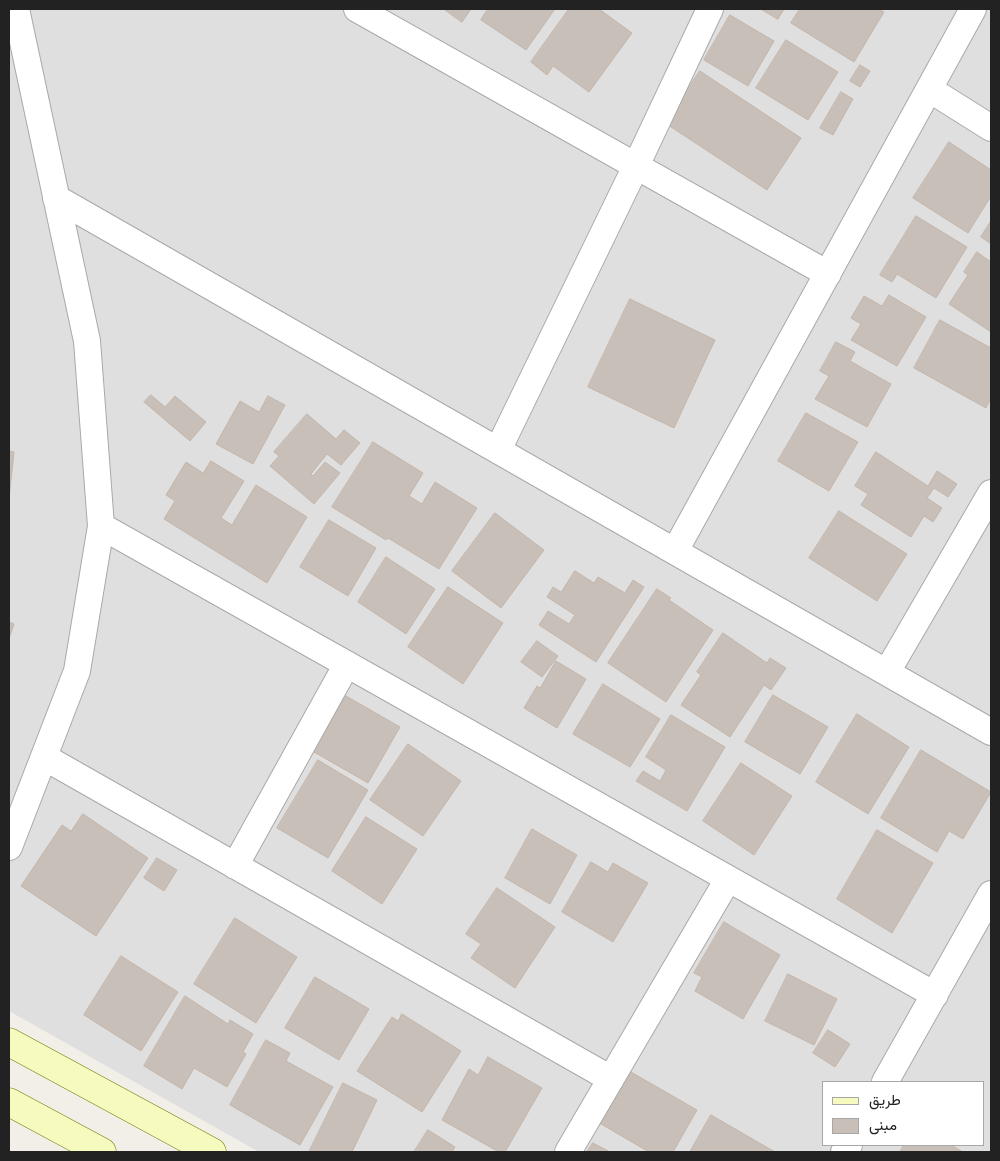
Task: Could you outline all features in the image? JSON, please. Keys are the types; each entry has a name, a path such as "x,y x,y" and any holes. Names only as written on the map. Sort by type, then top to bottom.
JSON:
{"street":[{"path":"357,9 828,274"},
{"path":"498,450 710,9"},
{"path":"675,551 973,9"},
{"path":"9,847 77,671 101,526 87,341 56,198 21,14"},
{"path":"929,89 991,128"},
{"path":"56,198 991,732"},
{"path":"886,672 991,493"},
{"path":"101,526 935,995"},
{"path":"236,866 347,664"},
{"path":"44,757 611,1079"},
{"path":"568,1152 728,879"},
{"path":"886,1081 991,894"},
{"path":"9,1042 212,1152"},
{"path":"9,1102 102,1152"}],"shaded area":[{"path":"9,9 991,9 991,1152 259,1152 9,1011"}],"building":[{"path":"444,9 471,9 462,22"},
{"path":"488,9 555,9 526,50 481,20"},
{"path":"569,9 599,9 632,33 589,92 553,66 547,75 531,62"},
{"path":"761,9 784,9 778,19"},
{"path":"800,9 879,9 884,12 854,62 791,23"},
{"path":"730,15 774,41 748,86 704,60"},
{"path":"786,40 838,72 808,120 756,88"},
{"path":"860,65 870,71 860,87 850,81"},
{"path":"700,71 801,138 767,190 665,123"},
{"path":"841,92 853,99 833,135 820,128"},
{"path":"949,142 991,170 991,196 968,233 913,198"},
{"path":"916,216 967,247 936,298 897,274 892,282 880,275"},
{"path":"991,221 991,244 981,237"},
{"path":"977,252 991,262 991,332 949,304 968,275 964,272"},
{"path":"889,295 926,317 897,366 851,340 861,324 851,318 864,296 882,306"},
{"path":"630,299 715,340 674,428 588,387"},
{"path":"940,320 991,348 991,398 986,408 914,368"},
{"path":"836,342 855,352 850,361 891,384 867,427 815,399 829,376 820,371"},
{"path":"151,395 165,407 175,396 206,422 190,441 144,402"},
{"path":"268,396 285,405 253,464 216,444 240,401 259,412"},
{"path":"806,413 858,442 829,491 778,461"},
{"path":"307,414 336,439 344,430 360,443 341,465 327,454 311,474 313,476 325,462 340,473 314,504 270,466 279,456 274,452"},
{"path":"373,442 423,473 409,496 422,504 435,482 477,508 439,569 332,507"},
{"path":"9,451 14,452 9,499"},
{"path":"876,452 928,486 937,471 957,484 948,497 934,488 927,498 942,508 933,522 924,516 911,537 861,505 868,494 855,486"},
{"path":"211,461 244,481 221,518 232,525 256,485 307,517 267,583 164,519 175,501 166,495 186,462 203,473"},
{"path":"839,511 907,554 877,601 809,558"},
{"path":"495,513 544,550 501,608 452,571"},
{"path":"329,520 376,548 348,596 300,567"},
{"path":"386,557 435,589 406,634 358,602"},
{"path":"575,571 594,583 598,577 625,593 633,580 644,587 596,662 539,625 548,611 569,624 575,615 547,597 553,587 561,592"},
{"path":"448,587 503,623 463,684 408,647"},
{"path":"657,589 671,598 669,600 713,630 666,702 608,663"},
{"path":"9,622 14,624 9,639"},
{"path":"723,633 767,663 770,658 786,668 771,690 764,685 730,737 681,705 701,675 697,672"},
{"path":"537,641 558,656 542,677 521,662"},
{"path":"556,661 586,679 557,728 524,708 537,686 540,688"},
{"path":"603,684 660,719 630,767 573,734"},
{"path":"773,695 828,727 800,774 745,742"},
{"path":"346,696 400,727 368,783 314,752"},
{"path":"857,714 909,747 868,814 816,782"},
{"path":"671,715 725,747 687,811 636,781 643,771 660,781 666,770 646,757"},
{"path":"408,744 461,781 423,836 370,800"},
{"path":"921,750 991,792 963,839 949,831 937,852 881,818"},
{"path":"318,760 368,790 328,858 277,828"},
{"path":"741,763 792,796 754,855 703,821"},
{"path":"83,814 148,858 96,936 21,886 62,825 71,831"},
{"path":"366,817 417,849 382,904 332,871"},
{"path":"532,829 577,855 550,904 505,878"},
{"path":"877,830 933,863 892,933 837,899"},
{"path":"157,858 177,870 164,891 144,878"},
{"path":"591,862 608,872 613,863 648,883 613,942 562,912"},
{"path":"497,888 555,927 515,988 471,958 481,944 466,934"},
{"path":"235,918 297,957 256,1023 194,984"},
{"path":"724,922 780,955 743,1019 695,991 702,977 694,973"},
{"path":"121,956 178,992 141,1051 84,1015"},
{"path":"788,974 837,999 814,1045 765,1021"},
{"path":"315,977 369,1009 339,1060 285,1028"},
{"path":"185,996 228,1024 230,1020 253,1034 243,1052 246,1054 227,1087 194,1068 182,1089 144,1066"},
{"path":"402,1014 461,1051 422,1112 357,1071 392,1017 398,1021"},
{"path":"828,1030 850,1044 835,1067 813,1053"},
{"path":"266,1040 290,1053 286,1061 333,1087 300,1145 230,1105"},
{"path":"488,1057 542,1088 505,1152 499,1152 442,1120 469,1069 478,1075"},
{"path":"631,1072 697,1110 673,1152 649,1152 601,1124"},
{"path":"343,1083 377,1100 352,1152 309,1152"},
{"path":"711,1115 775,1152 690,1152"},
{"path":"428,1130 455,1147 452,1152 414,1152"},
{"path":"593,1143 610,1152 587,1152"},
{"path":"903,1146 953,1146 963,1152 900,1152"}]}
